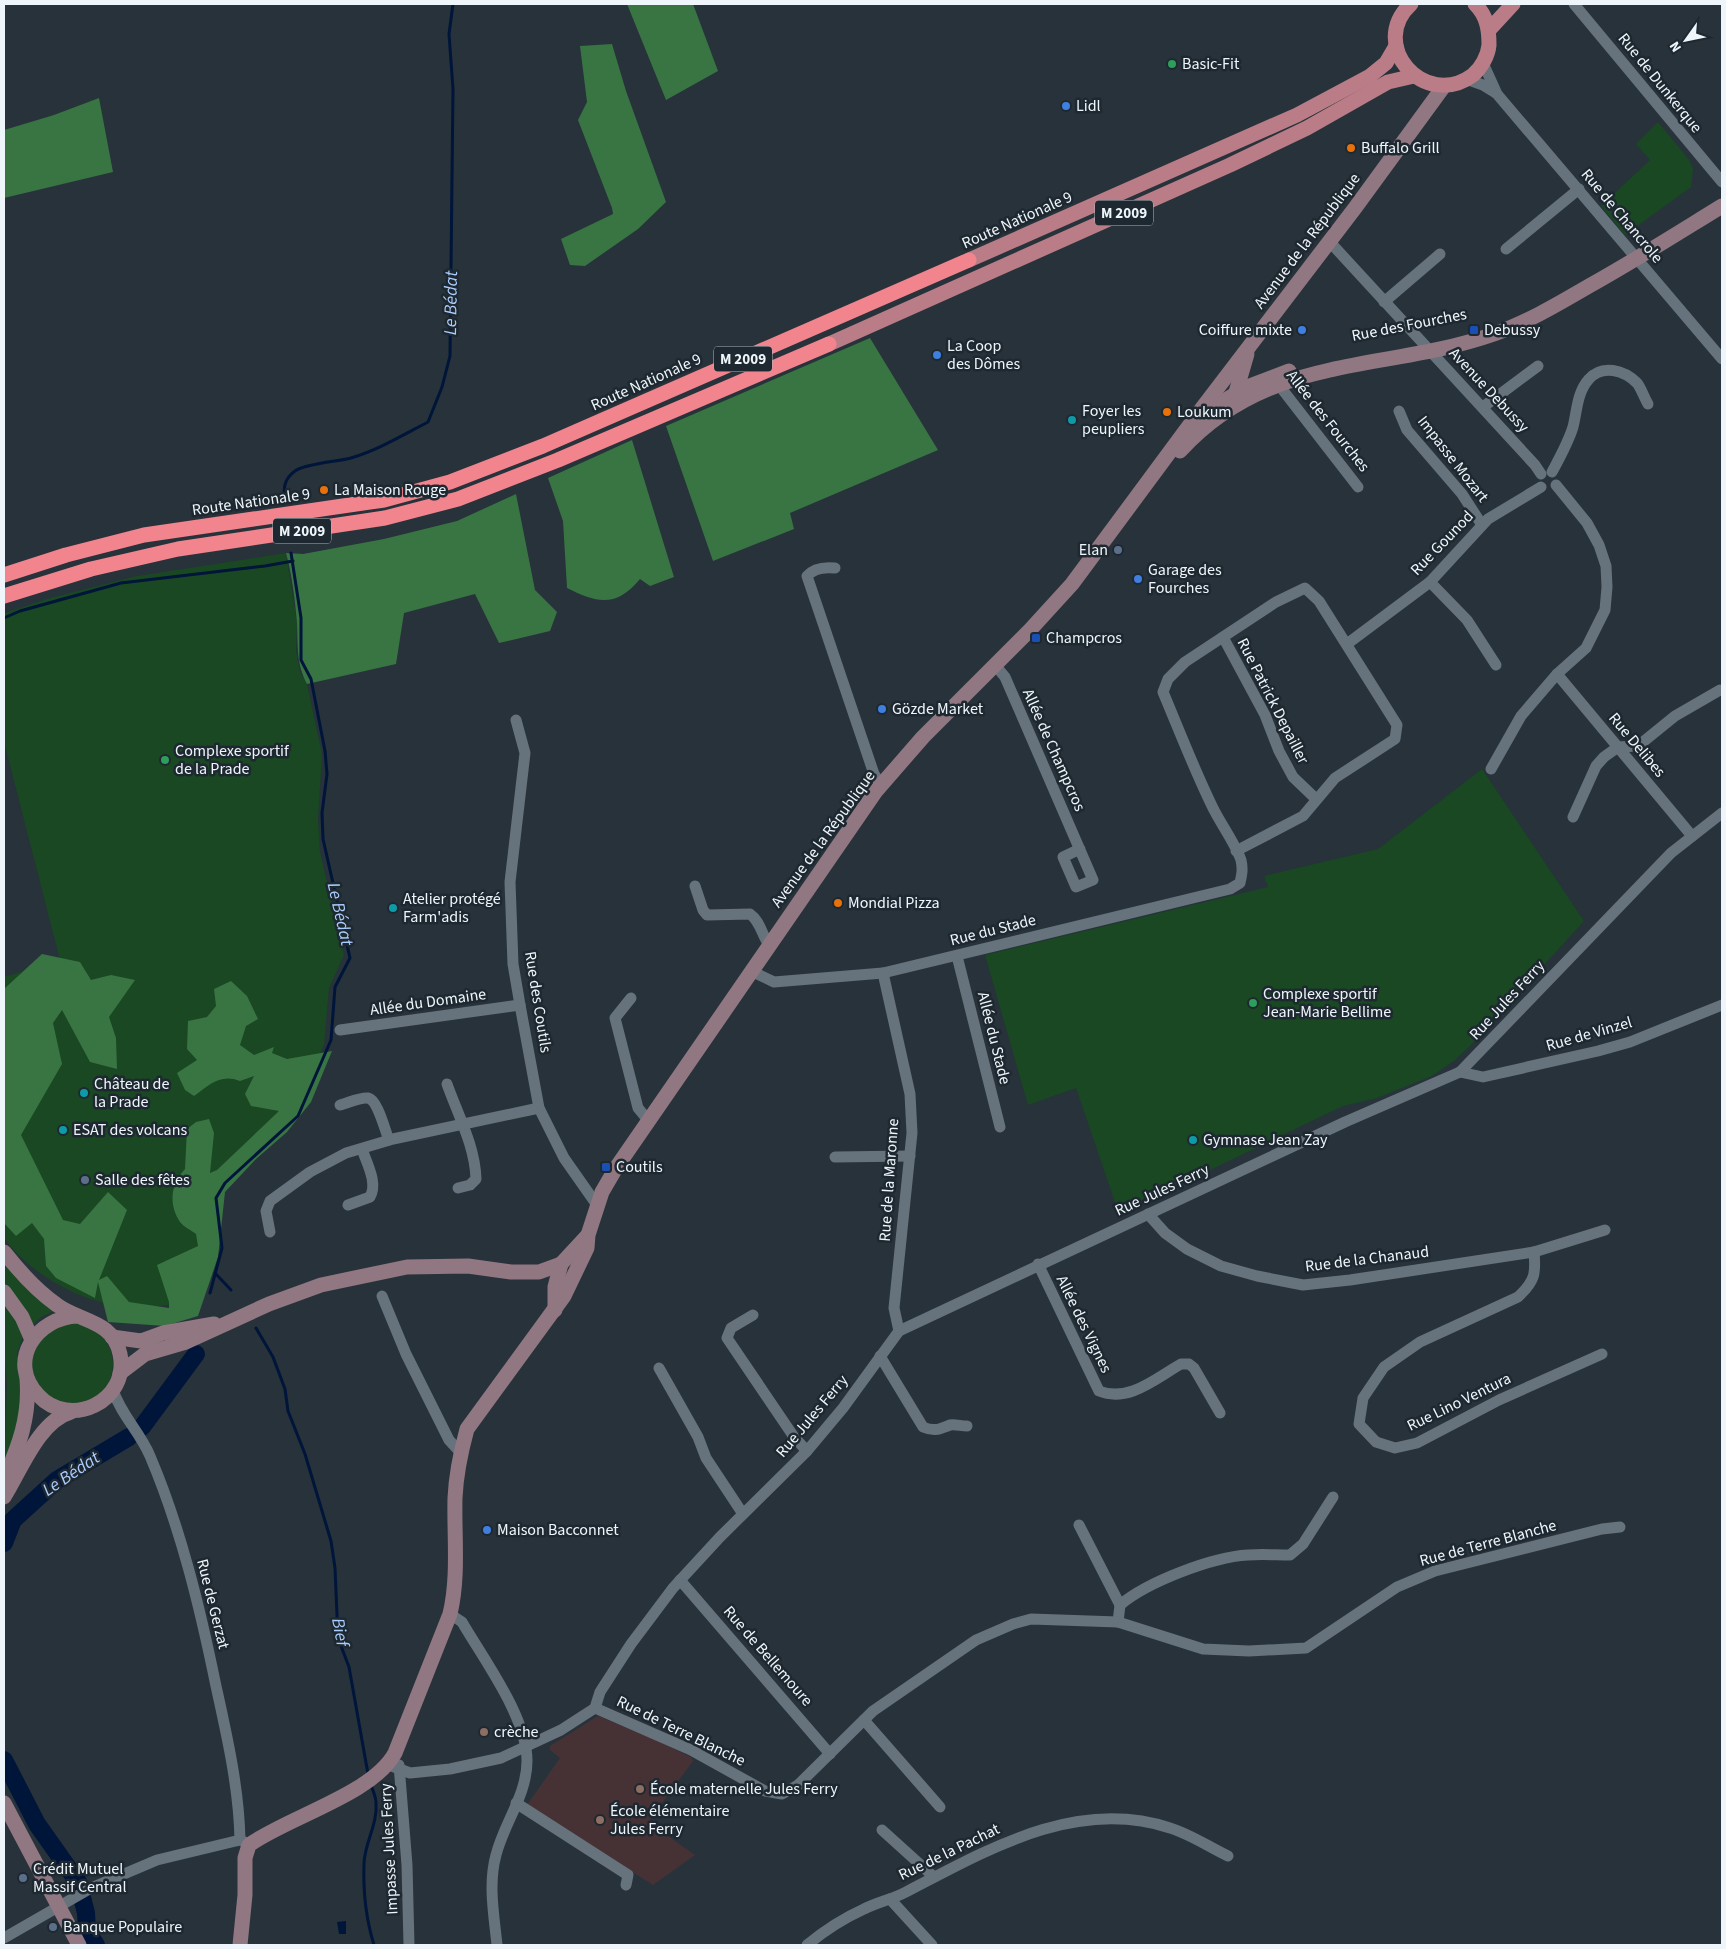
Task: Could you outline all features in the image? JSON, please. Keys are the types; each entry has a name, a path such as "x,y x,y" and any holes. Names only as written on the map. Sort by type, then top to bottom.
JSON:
{"highway":[{"name":"Route Nationale 9","path":"4,574 66,555 144,535 384,500 450,482 543,446 969,260"},
{"name":"M 2009","path":"4,596 91,569 178,550 348,524 420,510 486,489 829,344"}],"main road":[{"path":"1404,7 1396,35 1396,46 1400,58 1414,76 1430,83 1444,86 1466,79 1483,63 1488,50 1489,30 1482,12 1475,4"},
{"path":"1489,30 1513,4"},
{"name":"Route Nationale 9","path":"969,260 1297,115 1370,76 1386,63 1396,46"},
{"name":"M 2009","path":"829,344 1230,165 1307,128 1388,82 1414,76"}],"street":[{"name":"Rue de Dunkerque","path":"1574,4 1722,182"},
{"name":"Rue de Chancrole","path":"1483,63 1498,94 1722,359"},
{"name":"Rue de Chancrole","path":"1466,79 1483,84 1498,94"},
{"name":"Avenue de la République","path":"395,1763 450,1614 454,1597 455,1496 460,1452 467,1429 554,1313 579,1268 587,1248 588,1235 602,1192 616,1168 750,971 882,785 929,730 1072,584 1444,86"},
{"path":"1506,249 1579,189"},
{"path":"1633,256 1722,196"},
{"path":"1633,256 1722,206"},
{"name":"Avenue Debussy","path":"1330,241 1384,302 1536,465 1546,473"},
{"path":"1384,302 1440,254"},
{"name":"Rue des Fourches","path":"1192,422 1215,404 1234,401 1275,380 1425,345 1494,334 1540,315 1633,256"},
{"path":"1234,401 1251,344"},
{"path":"1483,407 1538,366"},
{"path":"1556,485 1549,490 1541,487 1538,479 1546,473 1566,447 1573,426 1578,398 1589,378 1606,370 1622,372 1637,384 1648,404"},
{"name":"Allée des Fourches","path":"1275,380 1358,487"},
{"name":"Avenue de la République","path":"1136,499 1204,428 1234,401"},
{"name":"Impasse Mozart","path":"1399,412 1406,430 1458,490 1482,525"},
{"path":"1491,769 1521,716 1557,674 1586,648 1604,610 1607,587 1606,566 1600,545 1587,523 1556,485 1556,476 1546,473"},
{"name":"Rue Gounod","path":"1347,644 1430,582 1488,519 1541,487"},
{"path":"835,568 824,567 810,572 807,576 874,774 882,785"},
{"path":"1430,582 1467,620 1496,665"},
{"path":"1305,588 1319,601 1397,725 1395,739 1335,778 1303,816 1236,852 1211,804 1163,692 1168,679 1185,662 1223,637 1276,602 1305,588"},
{"name":"Rue Patrick Depailler","path":"1223,637 1265,714 1279,751 1293,777 1316,799"},
{"name":"Allée de Champcros","path":"994,665 1005,677 1080,850"},
{"name":"Rue Delibes","path":"1557,674 1692,836"},
{"path":"1573,817 1596,766 1618,747 1638,746 1675,716 1720,690"},
{"name":"Rue des Coutils","path":"516,720 525,753 510,882 513,964 539,1108 564,1158 598,1205"},
{"name":"Rue Jules Ferry","path":"595,1708 600,1692 631,1644 680,1580 807,1451 843,1408 899,1331 1038,1264 1345,1122 1460,1072 1671,853 1722,813"},
{"name":"Rue du Stade","path":"750,971 774,982 883,973 957,956 1230,889 1240,883 1243,870 1236,852"},
{"path":"695,886 703,910 707,915 750,914 757,921 762,936 769,945"},
{"name":"Allée du Stade","path":"957,956 1000,1127"},
{"name":"Rue de la Maronne","path":"883,973 910,1094 910,1156 894,1308 899,1331"},
{"path":"631,998 615,1018 638,1108 648,1120"},
{"name":"Allée du Domaine","path":"340,1030 520,1005"},
{"name":"Rue de Vinzel","path":"1460,1072 1483,1077 1598,1051 1630,1042 1722,1005"},
{"path":"447,1084 472,1150 476,1179 470,1185 458,1188"},
{"path":"340,1105 366,1098 370,1099 378,1108 388,1140"},
{"path":"270,1232 266,1211 270,1202 336,1157 388,1140 539,1108"},
{"path":"348,1204 370,1198 373,1191 362,1149"},
{"path":"834,1157 910,1156"},
{"name":"Rue de la Chanaud","path":"1148,1214 1165,1233 1187,1249 1221,1266 1256,1276 1303,1284 1350,1280 1534,1252 1605,1230"},
{"name":"Avenue de la République","path":"554,1313 554,1287 562,1264 588,1235"},
{"path":"4,1252 39,1290 59,1306 97,1323 112,1337 120,1354 120,1373 113,1390 100,1404 81,1411 71,1412 58,1409 46,1403 30,1383 26,1370"},
{"name":"Rue Lino Ventura","path":"1534,1252 1536,1272 1528,1288 1518,1297 1420,1342 1384,1366 1363,1398 1359,1424 1376,1442 1395,1448 1416,1443 1499,1400 1602,1354"},
{"path":"112,1337 140,1341 163,1333 214,1324 321,1285 407,1267 468,1266 511,1272 539,1272 562,1264"},
{"name":"Allée des Vignes","path":"1038,1264 1099,1391 1111,1396 1128,1394 1181,1364 1189,1364 1194,1368 1220,1413"},
{"path":"511,1272 554,1287 572,1279"},
{"path":"4,1292 22,1317 32,1340"},
{"path":"382,1296 402,1348 449,1440 460,1452"},
{"path":"120,1373 144,1354 186,1342 251,1312"},
{"path":"754,1315 731,1328 727,1338 794,1437 807,1451"},
{"path":"4,1480 21,1442 25,1424 28,1398 27,1355 32,1340 38,1332 52,1322 67,1316 78,1316"},
{"path":"880,1356 923,1427 931,1430 941,1430 952,1425 966,1426"},
{"path":"659,1368 698,1437 706,1458 743,1514"},
{"name":"Rue de Gerzat","path":"113,1390 120,1408 150,1455 187,1565 200,1611 230,1752 245,1842"},
{"path":"4,1497 41,1433 50,1423 71,1412"},
{"path":"1118,1622 1117,1613 1120,1605 1154,1584 1200,1566 1246,1555 1290,1555 1303,1544 1333,1498"},
{"path":"1079,1525 1120,1605"},
{"name":"Rue de Terre Blanche","path":"595,1708 691,1750 758,1787 776,1794 789,1792 798,1786 864,1720 910,1684 976,1640 1013,1624 1031,1619 1118,1622 1204,1649 1249,1651 1306,1648 1397,1587 1435,1571 1602,1529 1620,1527"},
{"name":"Rue de Bellemoure","path":"680,1580 830,1754"},
{"path":"450,1614 462,1622 518,1719 527,1761 525,1779 493,1865 491,1883 497,1945"},
{"path":"4,1938 91,1888 157,1860 245,1842 260,1837 363,1784 395,1763 410,1772 450,1769 501,1758 561,1730 595,1708"},
{"path":"864,1720 940,1807"},
{"name":"Impasse Jules Ferry","path":"395,1763 410,1945"},
{"path":"4,1803 63,1904 79,1945"},
{"path":"516,1803 628,1875 626,1885"},
{"name":"Rue de la Pachat","path":"807,1945 820,1934 864,1909 890,1899 1004,1842 1082,1820 1122,1818 1170,1828 1228,1856"},
{"path":"882,1830 934,1877"},
{"path":"240,1945 245,1895 245,1842"},
{"path":"890,1899 932,1945"}],"shaded area":[{"path":"598,1716 654,1739 691,1757 693,1761 648,1822 695,1855 653,1885 527,1805 560,1758 550,1750 550,1746"}],"green space":[{"path":"627,4 693,4 718,71 666,100"},
{"path":"612,44 626,91 666,202 638,229 585,266 570,265 561,239 613,214 578,120 587,102 580,46"},
{"path":"99,98 113,172 4,198 4,130 54,115"},
{"path":"1658,122 1690,161 1693,169 1691,187 1625,235 1601,206 1650,160 1636,144"},
{"path":"870,338 938,450 790,513 794,529 713,561 666,426"},
{"path":"632,440 674,577 650,586 640,579 623,595 614,599 606,600 588,597 567,588 563,521 548,478"},
{"path":"516,494 535,590 557,612 550,631 499,643 475,594 404,613 396,664 307,684 299,662 294,597 286,553 303,554 384,539 457,521"},
{"path":"286,553 297,623 296,650 300,672 307,684 322,754 318,819 320,852 344,955 329,988 324,1045 291,1117 220,1178 217,1237 176,1304 132,1307 102,1303 70,1291 40,1273 26,1262 4,1238 4,977 60,960 4,742 4,613 50,598 137,576"},
{"name":"Complexe sportif Jean-Marie Bellime","path":"1482,769 1584,921 1475,1041 1455,1060 1432,1076 1377,1098 1343,1106 1162,1193 1120,1217 1076,1088 1028,1105 985,955 1268,887 1264,876 1378,849"},
{"path":"42,954 80,962 91,980 111,975 135,980 109,1017 116,1038 117,1069 90,1062 62,1010 53,1023 62,1064 21,1135 63,1220 80,1224 108,1192 127,1210 99,1280 107,1276 129,1302 169,1308 169,1302 157,1265 198,1246 196,1234 180,1222 176,1215 173,1201 174,1187 185,1169 187,1129 196,1122 209,1119 214,1133 210,1173 217,1170 279,1111 251,1106 245,1094 254,1076 240,1081 227,1078 221,1079 210,1084 194,1096 185,1090 177,1073 197,1060 187,1049 188,1021 207,1017 216,1006 214,989 231,981 247,996 258,1019 246,1026 240,1045 254,1055 274,1047 272,1053 287,1059 332,1051 311,1102 287,1132 256,1159 225,1192 218,1257 198,1316 165,1326 108,1322 98,1282 95,1298 56,1278 46,1266 44,1239 32,1223 16,1236 4,1223 4,989"},
{"path":"4,1258 55,1311 41,1317 32,1326 4,1283"},
{"path":"4,1297 12,1308 23,1336 17,1354 23,1408 4,1469 7,1383 4,1355"},
{"path":"72,1323 88,1326 101,1335 110,1348 113,1364 110,1380 101,1393 88,1402 72,1405 56,1402 43,1393 34,1380 31,1364 34,1348 43,1335 56,1326"}],"water":[{"path":"346,1921 346,1934 339,1934 337,1922"}],"waterway":[{"name":"Le Bédat","path":"285,501 285,484 289,477 300,468 361,455 428,422 442,387 450,356 453,89 449,34 453,4"},
{"name":"Le Bédat","path":"210,1293 222,1248 216,1198 225,1183 298,1116 331,1040 335,987 350,958 323,839 322,813 327,774 325,751 311,679 301,660 301,618 291,553"},
{"path":"4,618 20,611 121,583 293,561"},
{"name":"Bief","path":"215,1273 231,1290"},
{"name":"Bief","path":"256,1328 273,1357 285,1389 288,1411 305,1454 331,1541 335,1568 338,1638 349,1667 368,1774"},
{"name":"Le Bédat","path":"142,1427 196,1354"},
{"name":"Le Bédat","path":"4,1543 13,1520 57,1480 129,1437"},
{"name":"Le Bédat","path":"4,1760 37,1824 78,1882 86,1913 87,1931 96,1945"},
{"name":"Bief","path":"371,1785 376,1798 376,1811 366,1849 364,1874 367,1915 374,1945"}],"place":[{"name":"Basic-Fit","path":"1172,64"},
{"name":"Lidl","path":"1066,106"},
{"name":"Buffalo Grill","path":"1351,148"},
{"name":"Coiffure mixte","path":"1302,330"},
{"name":"Debussy","path":"1474,330"},
{"name":"La Coop des Dômes","path":"937,355"},
{"name":"Loukum","path":"1167,412"},
{"name":"Foyer les peupliers","path":"1072,420"},
{"name":"La Maison Rouge","path":"324,490"},
{"name":"Elan","path":"1118,550"},
{"name":"Garage des Fourches","path":"1138,579"},
{"name":"Champcros","path":"1036,638"},
{"name":"Gözde Market","path":"882,709"},
{"name":"Complexe sportif de la Prade","path":"165,760"},
{"name":"Mondial Pizza","path":"838,903"},
{"name":"Atelier protégé Farm'adis","path":"393,908"},
{"name":"Complexe sportif Jean-Marie Bellime","path":"1253,1003"},
{"name":"Château de la Prade","path":"84,1093"},
{"name":"ESAT des volcans","path":"63,1130"},
{"name":"Gymnase Jean Zay","path":"1193,1140"},
{"name":"Coutils","path":"606,1167"},
{"name":"Salle des fêtes","path":"85,1180"},
{"name":"Maison Bacconnet","path":"487,1530"},
{"name":"crèche","path":"484,1732"},
{"name":"École maternelle Jules Ferry","path":"640,1789"},
{"name":"École élémentaire Jules Ferry","path":"600,1820"},
{"name":"Crédit Mutuel Massif Central","path":"23,1878"},
{"name":"Banque Populaire","path":"53,1927"}]}
